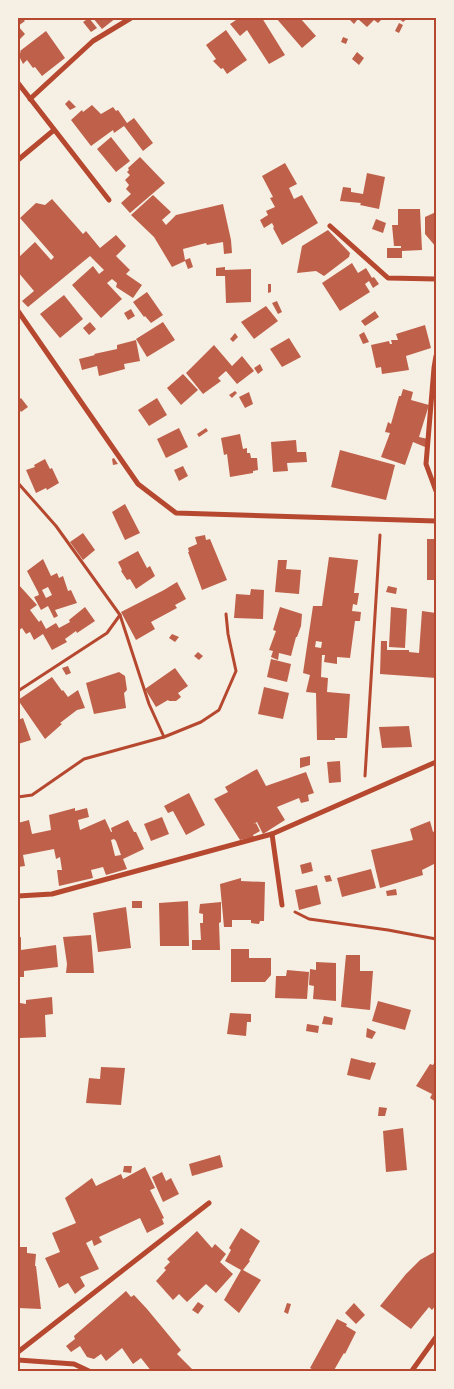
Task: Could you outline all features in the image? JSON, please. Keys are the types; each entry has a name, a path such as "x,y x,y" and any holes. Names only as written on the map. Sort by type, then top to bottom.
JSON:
{"street":[{"path":"30,99 93,41 131,18"},
{"path":"18,83 109,200"},
{"path":"18,160 54,130"},
{"path":"330,226 388,278 436,279"},
{"path":"18,311 138,484 176,513 436,521"},
{"path":"436,356 426,464 436,491"},
{"path":"18,896 52,894 272,834 436,762"},
{"path":"272,834 282,906"},
{"path":"18,1352 209,1203"},
{"path":"410,1372 436,1337"},
{"path":"18,1360 74,1364 91,1372"}],"path":[{"path":"18,483 56,526 120,615 149,704 164,737"},
{"path":"364,794 380,519"},
{"path":"18,797 32,795 84,759 164,737 201,722 220,710 236,671 226,614"},
{"path":"18,691 107,633 120,615"},
{"path":"282,906 309,919 436,939"}],"building":[{"path":"18,18 22,18 25,21 18,26"},
{"path":"89,18 97,28 91,32 83,22"},
{"path":"93,18 116,18 102,29"},
{"path":"239,18 262,18 285,55 269,64 247,30 240,36 230,24"},
{"path":"276,18 300,18 316,36 302,48"},
{"path":"348,18 383,18 378,23 374,20 367,27 358,19 354,24"},
{"path":"398,18 408,18 403,22"},
{"path":"399,23 403,25 399,33 395,31"},
{"path":"18,26 25,34 18,41"},
{"path":"226,30 247,60 227,74 223,68 221,69 213,61 216,59 206,45"},
{"path":"46,31 65,58 42,76 27,60 23,64 18,54"},
{"path":"343,37 348,39 346,44 341,42"},
{"path":"357,52 364,58 359,65 352,59"},
{"path":"69,100 76,107 70,110 65,104"},
{"path":"92,105 101,114 113,107 116,111 118,110 127,123 134,118 153,143 143,151 124,126 114,133 113,130 91,146 71,120 82,110 83,112"},
{"path":"111,137 130,161 116,172 97,149"},
{"path":"140,157 165,183 130,213 121,203 131,194 126,189 129,185 125,180 130,175 127,172 128,168"},
{"path":"285,163 297,184 289,188 294,199 302,195 318,223 282,245 272,223 264,228 260,220 268,215 266,211 275,207 270,198 273,197 262,176"},
{"path":"367,173 385,177 379,209 360,205 361,203 340,201 343,187 351,188 351,192 363,194"},
{"path":"153,195 171,212 162,220 166,225 176,215 223,204 232,253 224,254 223,242 207,245 206,243 183,249 185,260 190,258 193,267 188,269 185,261 172,267 154,237 131,215"},
{"path":"52,199 83,234 86,231 100,248 116,235 126,246 116,256 130,270 126,274 142,285 133,298 116,287 117,283 112,279 107,283 122,299 101,318 72,285 93,266 99,274 104,270 90,256 28,307 22,301 34,291 18,272 18,258 35,242 51,260 54,257 20,218 36,203 45,205"},
{"path":"398,209 420,209 422,250 402,251 402,258 387,258 387,248 401,248 401,246 394,246 392,225 398,225"},
{"path":"436,212 436,247 425,234 425,217"},
{"path":"376,219 386,223 383,233 372,229"},
{"path":"328,230 350,253 349,257 324,276 316,271 297,273 302,246"},
{"path":"352,263 358,273 366,268 372,278 374,277 379,284 373,288 369,281 365,284 370,292 340,311 322,283"},
{"path":"225,267 225,270 251,269 251,302 226,303 225,276 216,276 216,268"},
{"path":"268,284 271,284 271,292 268,293"},
{"path":"147,292 163,315 151,323 133,302"},
{"path":"64,295 83,319 60,338 40,314"},
{"path":"277,301 282,312 278,314 272,303"},
{"path":"266,306 278,321 254,339 241,322"},
{"path":"131,309 135,316 128,320 124,313"},
{"path":"375,311 379,317 365,326 361,321"},
{"path":"90,322 96,329 89,335 83,328"},
{"path":"163,322 175,340 147,357 136,339"},
{"path":"425,325 431,348 406,356 409,370 382,374 381,367 376,368 371,345 389,341 392,344 391,340 398,340 396,334"},
{"path":"364,332 369,342 363,344 359,335"},
{"path":"235,333 238,337 233,342 230,339"},
{"path":"289,338 301,357 282,367 270,349"},
{"path":"136,340 140,361 124,364 125,369 99,376 97,366 82,370 79,359 117,349 117,345"},
{"path":"214,345 232,366 242,356 254,371 237,384 226,371 218,378 221,381 203,394 186,373"},
{"path":"260,364 263,370 258,374 254,368"},
{"path":"183,374 198,390 181,405 167,388"},
{"path":"403,389 413,392 411,400 429,405 419,437 428,439 425,447 413,442 405,465 381,457 390,433 385,432 388,422 391,424 399,396 401,396"},
{"path":"235,391 237,393 232,398 229,395"},
{"path":"249,392 253,404 245,408 239,397"},
{"path":"21,398 28,407 21,412 18,407 18,401"},
{"path":"157,398 167,415 149,426 138,410"},
{"path":"179,428 188,447 166,458 157,439"},
{"path":"206,428 208,431 199,437 197,434"},
{"path":"240,434 243,449 247,448 247,453 250,453 251,458 257,458 258,470 253,471 253,473 230,477 227,454 224,455 221,438"},
{"path":"296,440 297,452 306,452 307,462 287,463 288,471 273,472 271,442"},
{"path":"340,450 395,465 386,500 331,487"},
{"path":"114,458 118,464 113,465 112,459"},
{"path":"45,459 50,469 52,468 59,483 47,490 46,488 36,493 26,470 35,467 34,465"},
{"path":"183,466 188,476 179,481 174,470"},
{"path":"125,504 140,533 125,540 112,512"},
{"path":"83,533 95,550 83,560 70,542"},
{"path":"205,535 206,540 210,539 227,580 202,590 188,548 197,544 195,537"},
{"path":"427,539 436,539 436,580 427,580"},
{"path":"138,551 147,568 150,566 155,576 136,589 130,579 127,580 121,571 118,562"},
{"path":"329,557 358,560 354,593 359,593 357,605 353,604 352,611 361,612 360,621 355,621 350,658 337,657 337,664 324,662 325,655 322,655 321,677 328,678 327,692 350,694 347,738 335,738 335,740 317,740 316,693 306,692 310,675 303,673 313,606 322,606","holes":["316,641 322,642 321,648 315,647"]},
{"path":"43,559 51,576 57,573 59,578 63,576 68,591 71,590 77,603 55,610 58,616 54,618 48,606 41,610 34,597 39,595 38,592 27,571","holes":["48,587 52,595 46,598 42,590"]},
{"path":"278,560 287,560 286,569 301,570 299,594 275,592"},
{"path":"177,582 186,599 175,605 177,608 151,622 155,629 136,640 121,612"},
{"path":"18,584 37,605 30,610 39,622 41,620 46,629 56,623 59,628 70,622 69,620 85,607 95,621 77,633 76,631 65,639 67,642 52,650 43,634 34,640 30,632 26,634 22,628 18,631"},
{"path":"388,586 397,588 396,594 386,592"},
{"path":"251,589 264,590 263,619 234,618 236,594 250,595"},
{"path":"280,607 302,614 301,626 291,656 279,653 278,660 271,657 273,651 269,650 276,631 273,630"},
{"path":"391,607 407,609 405,648 389,647"},
{"path":"422,611 436,613 434,639 436,639 436,678 380,674 381,641 387,641 387,650 409,650 409,652 419,653"},
{"path":"172,634 179,637 175,642 169,638"},
{"path":"198,652 203,656 199,660 194,656"},
{"path":"271,659 291,664 287,682 267,677"},
{"path":"68,666 71,673 66,675 62,668"},
{"path":"175,668 188,686 178,693 181,697 176,701 168,700 156,707 145,689"},
{"path":"119,672 125,676 127,690 124,693 126,708 94,714 86,683"},
{"path":"52,677 68,697 78,690 85,708 77,710 60,723 62,724 45,739 18,700"},
{"path":"264,687 289,693 283,719 258,714"},
{"path":"23,718 31,740 18,744 18,720"},
{"path":"409,726 412,747 382,748 379,727"},
{"path":"310,756 310,765 300,768 300,758"},
{"path":"340,761 341,782 329,783 327,762"},
{"path":"257,769 266,786 306,772 314,793 308,795 309,801 301,803 299,798 277,807 285,820 263,834 257,822 253,824 256,823 260,831 253,835 254,837 240,840 214,799 228,792 225,787"},
{"path":"189,793 205,825 186,835 173,811 168,813 164,806"},
{"path":"75,808 75,811 87,808 89,817 78,820 80,830 105,819 111,832 111,828 128,820 144,849 123,859 127,869 106,875 103,867 91,870 93,878 59,886 57,870 62,870 60,857 56,859 54,849 23,855 25,866 18,867 18,823 29,820 32,834 51,830 49,815","holes":["114,839 121,855 115,856 111,840"]},
{"path":"162,817 169,834 151,841 144,824"},
{"path":"430,821 433,832 436,830 436,863 422,870 423,875 380,888 371,850 413,840 410,829"},
{"path":"311,862 313,871 302,874 300,865"},
{"path":"371,869 376,888 342,897 337,878"},
{"path":"330,875 332,881 326,882 324,876"},
{"path":"241,878 241,881 265,882 264,921 260,921 259,924 251,923 251,920 232,920 232,927 224,927 220,884"},
{"path":"317,885 321,904 299,910 295,890"},
{"path":"396,889 397,895 387,896 386,891"},
{"path":"132,901 142,901 142,908 132,908"},
{"path":"188,901 189,946 160,946 159,903"},
{"path":"221,902 221,922 219,923 220,950 192,950 192,940 201,940 200,923 203,923 203,914 199,913 200,904"},
{"path":"126,907 131,948 98,952 93,913"},
{"path":"91,935 94,973 66,973 67,964 63,937"},
{"path":"21,937 21,950 56,945 58,967 24,971 24,977 18,977 18,938"},
{"path":"231,949 249,949 249,958 271,958 271,975 265,982 231,982"},
{"path":"346,955 360,955 360,971 373,971 370,1010 341,1007"},
{"path":"316,962 336,963 336,1001 313,999 314,986 309,985 310,969 316,970"},
{"path":"287,970 309,972 307,999 275,998 276,976 286,976"},
{"path":"52,997 53,1014 45,1015 46,1037 20,1038 20,1003 26,1004 26,1000"},
{"path":"378,1001 411,1010 405,1030 372,1021"},
{"path":"230,1013 251,1014 251,1022 247,1022 246,1036 227,1034"},
{"path":"324,1016 333,1018 332,1025 322,1024"},
{"path":"307,1024 319,1026 318,1033 306,1031"},
{"path":"367,1028 376,1032 372,1039 366,1037"},
{"path":"351,1058 376,1063 370,1080 347,1075"},
{"path":"436,1059 436,1102 430,1098 432,1094 416,1086 430,1064 433,1065"},
{"path":"101,1067 125,1068 121,1105 86,1103 89,1078 100,1079"},
{"path":"379,1107 387,1108 385,1116 378,1116"},
{"path":"403,1128 407,1170 386,1172 383,1131"},
{"path":"220,1155 223,1167 192,1176 189,1164"},
{"path":"124,1166 132,1166 131,1173 123,1172"},
{"path":"145,1167 155,1188 150,1190 164,1218 162,1219 164,1224 147,1233 140,1218 99,1237 102,1242 94,1246 92,1240 86,1243 99,1269 80,1277 85,1286 75,1294 68,1283 59,1288 45,1258 60,1252 52,1233 76,1223 65,1198 92,1178 96,1186 121,1174 123,1179"},
{"path":"162,1172 166,1181 171,1178 179,1194 163,1202 152,1177"},
{"path":"241,1228 260,1241 243,1270 261,1280 239,1313 224,1300 241,1270 225,1261 231,1250 229,1248"},
{"path":"197,1231 212,1248 215,1244 226,1254 220,1262 233,1274 216,1293 206,1284 187,1302 179,1294 173,1300 156,1281 166,1270 164,1268 170,1262 167,1259"},
{"path":"18,1247 27,1247 27,1253 36,1254 35,1266 41,1309 18,1308"},
{"path":"436,1251 436,1305 432,1310 429,1307 411,1329 380,1306 420,1260"},
{"path":"126,1291 131,1297 134,1295 147,1309 181,1350 177,1354 195,1372 160,1372 159,1370 152,1372 141,1358 133,1364 122,1348 106,1361 101,1354 94,1359 87,1357 80,1346 71,1352 66,1346 75,1339 74,1336"},
{"path":"198,1302 204,1306 198,1314 192,1310"},
{"path":"287,1303 291,1304 288,1314 284,1312"},
{"path":"354,1303 365,1315 356,1324 345,1313"},
{"path":"337,1319 347,1324 346,1326 356,1332 333,1372 317,1372 310,1368"}]}
